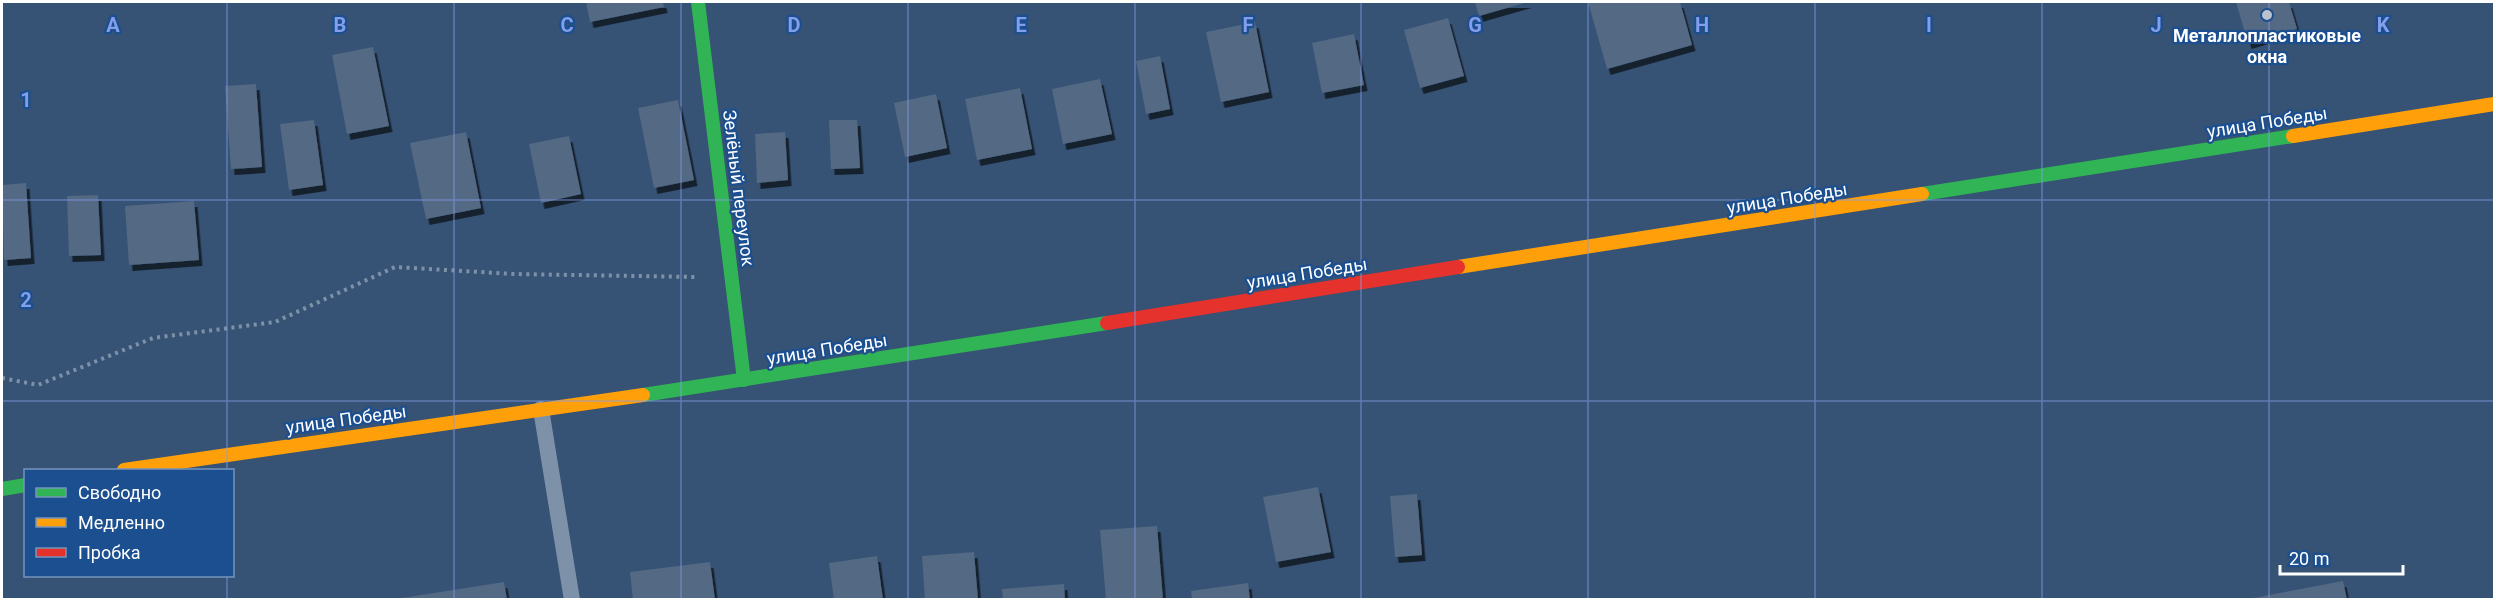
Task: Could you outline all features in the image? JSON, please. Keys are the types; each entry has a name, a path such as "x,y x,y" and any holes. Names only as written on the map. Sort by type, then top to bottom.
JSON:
{"street":[{"name":"Зелёный переулок","path":"698,2 744,380"},
{"name":"улица Победы","path":"137,469 744,380 2494,104"},
{"path":"2,489 24,485"}],"lane":[{"path":"541,409 572,600"}],"path":[{"path":"2,378 38,385 153,338 275,321 395,267 514,274 732,278"}],"building":[{"path":"586,2 663,2 664,7 590,22"},
{"path":"1475,2 1528,2 1479,16"},
{"path":"1588,2 1680,2 1692,45 1607,69"},
{"name":"Металлопластиковые окна","path":"2236,2 2289,2 2297,29 2248,43"},
{"path":"1448,18 1464,76 1420,88 1404,30"},
{"path":"1255,22 1269,92 1221,102 1206,32"},
{"path":"1354,34 1364,85 1322,93 1312,43"},
{"path":"373,47 389,126 347,134 332,55"},
{"path":"1160,56 1170,109 1146,114 1136,61"},
{"path":"1100,79 1112,134 1063,144 1052,89"},
{"path":"256,84 262,167 231,169 225,86"},
{"path":"1020,88 1032,149 977,160 965,99"},
{"path":"936,94 947,148 905,157 894,103"},
{"path":"678,100 694,180 654,188 638,108"},
{"path":"314,120 323,185 289,190 280,124"},
{"path":"829,120 857,120 860,168 831,169"},
{"path":"466,132 481,208 426,219 410,143"},
{"path":"785,132 788,180 757,183 755,134"},
{"path":"569,136 581,194 541,203 529,144"},
{"path":"26,183 31,258 4,260 2,185"},
{"path":"98,195 101,255 69,256 67,196"},
{"path":"194,201 199,260 129,265 125,206"},
{"path":"1318,487 1331,552 1276,562 1263,497"},
{"path":"1417,494 1422,555 1395,557 1390,496"},
{"path":"1157,526 1163,600 1106,600 1100,530"},
{"path":"974,552 978,600 925,600 922,556"},
{"path":"877,556 883,600 834,600 829,563"},
{"path":"710,562 715,600 633,600 630,572"},
{"path":"2343,581 2347,600 2253,600 2253,598"},
{"path":"504,582 507,600 402,600 402,598"},
{"path":"1248,583 1250,600 1192,600 1191,591"},
{"path":"1064,584 1065,600 1003,600 1002,589"}],"traffic: fast":[{"path":"698,2 744,380"},
{"path":"1922,194 2293,136"},
{"path":"643,395 1107,323"},
{"path":"2,489 24,485"}],"traffic: slow":[{"path":"2293,136 2494,104"},
{"path":"1458,267 1922,194"},
{"path":"131,469 643,395"}],"traffic: jam":[{"path":"1107,323 1458,267"}],"place":[{"name":"Металлопластиковые окна","path":"2267,15"}]}
